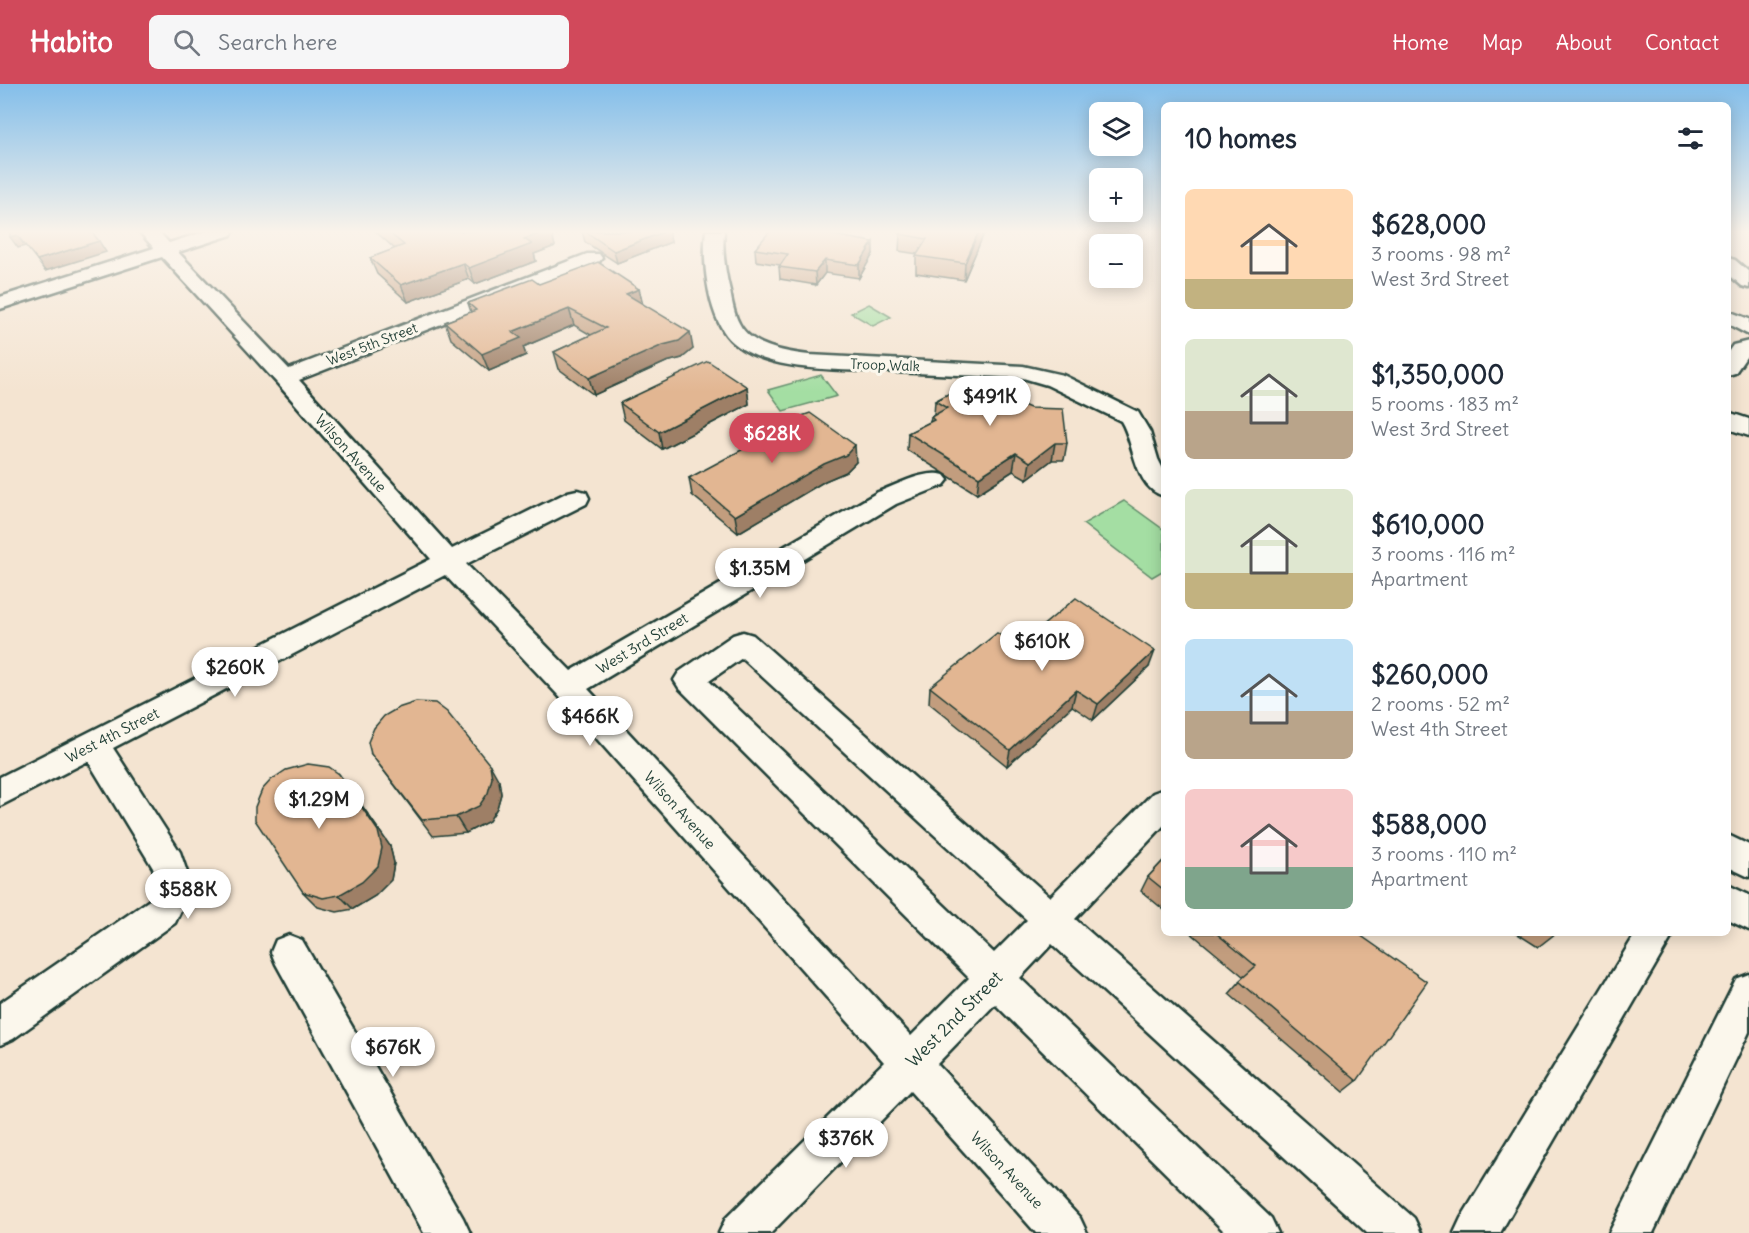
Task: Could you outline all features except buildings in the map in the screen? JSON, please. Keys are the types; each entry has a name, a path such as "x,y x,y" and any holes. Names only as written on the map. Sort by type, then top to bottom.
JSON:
{"main road":[{"path":"1731,403 1749,410"},
{"path":"1731,421 1749,428"}],"street":[{"path":"0,303 47,285"},
{"name":"Wilson Avenue","path":"198,285 285,378 448,562 568,687 1065,1233"},
{"name":"West 5th Street","path":"285,378 525,285"},
{"name":"Troop Walk","path":"719,285 729,324 744,340 759,349 781,357 809,361 1023,372 1054,380 1130,417 1139,432 1146,459 1161,485"},
{"path":"1731,318 1749,329"},
{"path":"1731,364 1740,349 1749,347"},
{"name":"West 3rd Street","path":"568,687 887,498 936,480"},
{"name":"West 4th Street","path":"0,792 577,498"},
{"path":"1256,1233 689,680 743,643 1399,1233"},
{"path":"0,1026 163,911 175,887 168,864 94,744"},
{"name":"West 2nd Street","path":"741,1233 995,978 1161,806"},
{"path":"1731,852 1749,862"},
{"path":"1731,903 1749,914"},
{"path":"1476,1233 1654,936"},
{"path":"289,952 448,1233"},
{"path":"1631,1233 1749,992"}],"green space":[{"path":"869,304 891,317 873,326 851,313"},
{"path":"821,375 837,396 783,411 768,390"},
{"path":"1124,501 1161,528 1161,572 1152,577 1083,524"}]}
